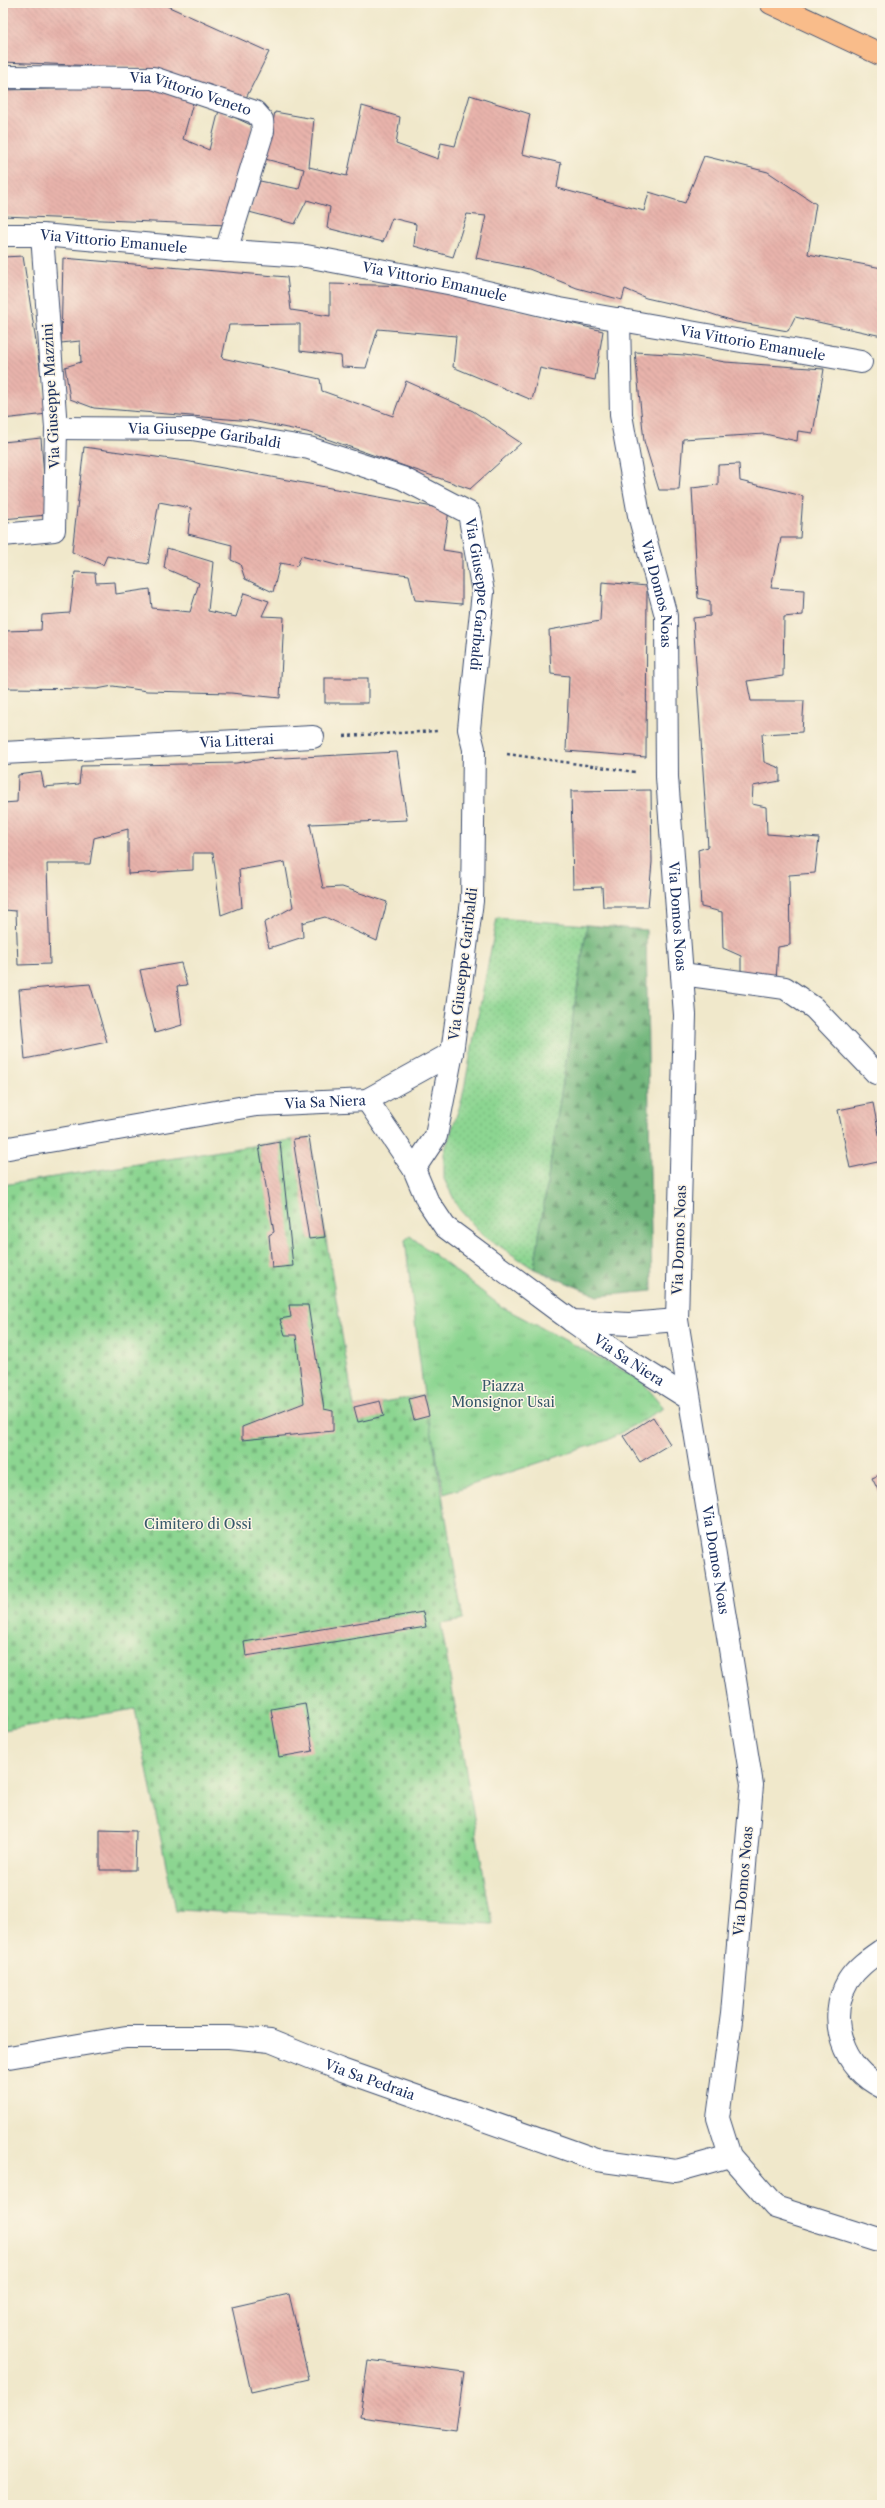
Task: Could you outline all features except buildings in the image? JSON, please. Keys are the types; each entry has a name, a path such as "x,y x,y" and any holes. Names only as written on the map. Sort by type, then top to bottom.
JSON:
{"main road":[{"path":"771,3 882,55"}],"street":[{"name":"Via Vittorio Veneto","path":"3,77 154,78 256,112 262,120 263,131 226,251"},
{"name":"Via Vittorio Emanuele","path":"3,235 42,235 226,251 306,256 619,320 861,362"},
{"name":"Via Giuseppe Mazzini","path":"3,535 54,530 56,428 42,235"},
{"name":"Via Domos Noas","path":"619,320 621,415 639,515 666,616 667,777 685,1015 677,1320 688,1398 752,1785 732,2013 718,2118 730,2156"},
{"name":"Via Giuseppe Garibaldi","path":"56,428 192,429 309,448 402,478 469,513 483,592 472,739 472,901 452,1053 436,1136 414,1169"},
{"name":"Via Litterai","path":"3,754 313,737"},
{"path":"682,974 785,988 814,1008 876,1073 882,1073"},
{"name":"Via Giuseppe Garibaldi","path":"367,1100 452,1053"},
{"name":"Via Sa Niera","path":"3,1149 256,1105 367,1100 414,1169 427,1200 445,1227 623,1357 688,1398"},
{"name":"Via Sa Niera","path":"572,1321 629,1324 677,1320"},
{"path":"882,1950 862,1963 848,1981 840,2003 838,2026 845,2050 856,2069 872,2083 882,2087"},
{"name":"Via Sa Pedraia","path":"3,2058 126,2037 229,2036 270,2042 338,2069 597,2160 676,2171 730,2156"},
{"path":"730,2156 774,2207 882,2241"}],"path":[{"path":"313,737 472,739 667,777"}],"green space":[{"path":"497,918 587,925 534,1269 483,1235 459,1209 444,1179 444,1153 462,1099"},
{"path":"587,925 646,930 652,1291 598,1296 534,1269"},
{"name":"Cimitero di Ossi","path":"309,1137 354,1407 424,1395 429,1416 463,1620 441,1624 492,1924 175,1910 135,1709 3,1730 3,1185"},
{"name":"Piazza Monsignor Usai","path":"410,1236 502,1307 641,1380 664,1408 608,1440 444,1494 424,1395 405,1240"}]}
